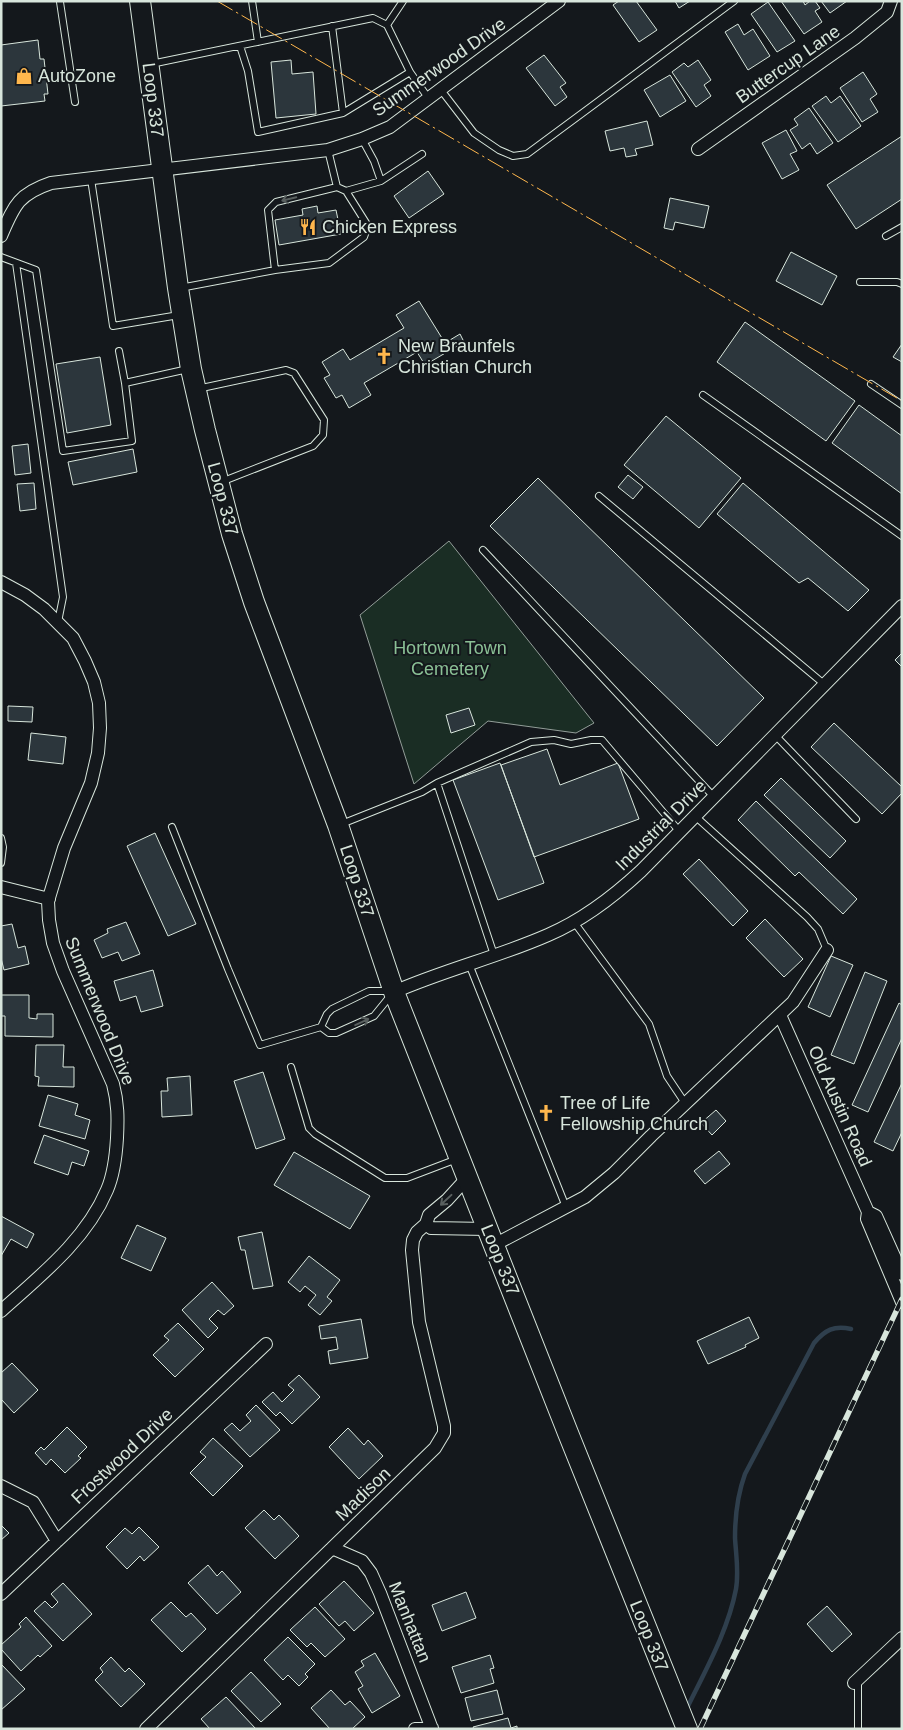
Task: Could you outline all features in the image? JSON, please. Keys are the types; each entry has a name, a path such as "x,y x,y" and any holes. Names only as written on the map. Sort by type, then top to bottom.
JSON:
{"main road":[{"name":"Loop 337","path":"140,1 182,314 196,390 232,534 254,602 338,825 394,992 687,1729"}],"street":[{"name":"Summerwood Drive","path":"1,236 13,208 22,198 31,191 52,183 328,150 362,139 390,127 559,1"},
{"name":"Buttercup Lane","path":"698,149 855,38 887,12 891,1"},
{"name":"Summerwood Drive","path":"1,582 38,604 73,638 86,661 99,703 98,753 91,783 64,848 49,899 49,920 53,943 63,971 113,1084 118,1104 116,1152 108,1189 101,1204 54,1264 1,1310"},
{"name":"Industrial Drive","path":"394,992 548,935 599,907 620,890 680,832 902,606"},
{"path":"1,887 49,899"},
{"path":"426,1224 431,1228 491,1237 563,1209 585,1197 614,1173 685,1103 793,1002 827,950"},
{"name":"Old Austin Road","path":"780,1015 868,1212 867,1219 902,1302"},
{"name":"Madison","path":"146,1729 435,1448 444,1433 443,1416 419,1322 412,1263 413,1240 417,1232 426,1224 429,1215 447,1200 468,1177"},
{"name":"Old Austin Road","path":"868,1212 876,1216 902,1274"},
{"name":"Frostwood Drive","path":"1,1594 266,1344"},
{"path":"1,1486 33,1502 57,1541"},
{"name":"Manhattan","path":"332,1548 362,1561 370,1573 380,1593 432,1728"},
{"path":"856,1680 902,1638"},
{"path":"415,1729 432,1728"}],"lane":[{"path":"252,1 258,42"},
{"path":"387,25 402,1"},
{"path":"441,90 474,133 499,150 513,156 527,154 734,1"},
{"path":"62,2 75,102"},
{"path":"148,65 373,18 387,25 410,72 429,99"},
{"path":"332,26 343,113"},
{"path":"240,46 248,70 258,132 343,113 410,72"},
{"path":"362,139 374,161 381,181"},
{"path":"328,150 337,187"},
{"path":"346,191 381,181 422,154"},
{"path":"91,179 113,326 182,314"},
{"path":"178,288 275,270 329,263 364,237 368,226 346,191 337,187 276,202 268,210 275,270"},
{"path":"886,236 902,227"},
{"path":"1,257 36,270 63,451 132,441 119,351"},
{"path":"16,262 63,597 58,623"},
{"path":"860,282 897,282 902,284"},
{"path":"124,382 192,369"},
{"path":"196,390 286,370 294,373 324,420 323,435 313,446 219,482"},
{"path":"871,384 902,405"},
{"path":"703,395 902,536"},
{"path":"599,496 824,684"},
{"path":"483,550 714,797"},
{"path":"775,735 856,819"},
{"path":"338,825 422,792 531,742 554,740 571,744 602,740 680,832"},
{"path":"437,784 494,955"},
{"path":"695,816 807,917 818,929 827,950"},
{"path":"172,827 260,1044 321,1027"},
{"path":"1,838 3,847 1,863"},
{"path":"574,922 649,1024 667,1076 685,1103"},
{"path":"469,964 563,1209"},
{"path":"321,1027 326,1014 332,1009 369,990 394,992"},
{"path":"321,1027 329,1033 336,1033 374,1016 394,992"},
{"path":"291,1067 309,1128 315,1134 385,1178 407,1178 460,1159"},
{"path":"856,1680 858,1729"}],"green space":[{"name":"Hortown Town Cemetery","path":"449,541 594,723 576,733 488,721 414,784 360,615"}],"building":[{"path":"619,1 636,1 657,30 639,42 613,5"},
{"path":"675,1 690,1 679,8"},
{"path":"781,1 803,1 805,5 810,1 815,1 820,8 815,11 822,22 804,34"},
{"path":"821,1 847,1 830,13"},
{"path":"768,2 795,41 777,52 751,14"},
{"path":"738,24 744,35 753,29 770,56 748,70 725,32"},
{"name":"AutoZone","path":"38,40 40,59 44,59 48,94 44,94 45,101 1,106 1,45"},
{"path":"544,55 566,83 560,87 567,97 555,106 526,68"},
{"path":"291,60 292,74 313,72 316,114 276,118 271,62"},
{"path":"698,60 711,80 704,85 711,96 696,107 672,72 684,63 688,67"},
{"path":"863,72 877,94 870,99 878,112 862,122 840,88"},
{"path":"670,75 686,101 660,117 644,90"},
{"path":"826,96 831,103 840,96 861,126 838,142 812,106"},
{"path":"809,108 833,143 817,154 810,143 802,149 790,130 798,125 794,119"},
{"path":"647,121 653,145 635,149 637,155 626,157 624,148 610,151 605,131"},
{"path":"786,130 797,151 790,154 799,170 782,179 762,143"},
{"path":"902,136 902,199 856,229 827,185"},
{"path":"428,171 444,194 409,218 394,196"},
{"path":"670,198 709,206 704,228 675,222 673,230 664,228"},
{"name":"Chicken Express","path":"317,206 318,213 336,210 341,234 279,245 275,220 303,215 302,209"},
{"path":"791,252 837,276 822,305 776,281"},
{"name":"New Braunfels Christian Church","path":"419,301 445,343 460,334 464,342 425,365 417,352 364,383 371,395 349,408 342,395 336,398 324,378 330,375 322,362 343,349 350,360 404,328 396,315"},
{"path":"745,322 855,401 826,441 717,362"},
{"path":"902,344 902,362 893,357"},
{"path":"100,357 111,425 67,433 56,364"},
{"path":"859,405 902,436 902,494 832,443"},
{"path":"666,416 741,478 699,528 624,465"},
{"path":"28,444 31,473 15,475 12,446"},
{"path":"133,449 137,472 73,485 68,462"},
{"path":"628,475 643,487 633,499 618,487"},
{"path":"538,478 764,698 717,746 490,526"},
{"path":"34,483 36,509 20,511 17,484"},
{"path":"743,483 869,590 848,611 808,578 799,583 717,514"},
{"path":"902,653 902,667 895,660"},
{"path":"8,706 33,707 32,722 8,721"},
{"path":"469,708 475,725 451,733 446,715"},
{"path":"834,723 902,787 902,793 882,814 811,747"},
{"path":"31,733 66,737 63,764 28,760"},
{"path":"547,749 560,785 618,763 639,819 534,857 501,765"},
{"path":"500,763 544,883 498,900 453,780"},
{"path":"781,778 846,841 830,858 764,795"},
{"path":"756,801 857,899 843,914 799,872 795,876 738,820"},
{"path":"155,833 196,924 168,936 127,846"},
{"path":"699,859 748,911 733,926 683,874"},
{"path":"765,919 803,959 784,977 746,938"},
{"path":"126,922 140,954 122,961 118,952 102,958 94,940 108,933 107,929"},
{"path":"12,924 18,948 25,946 29,964 4,970 1,958 1,926"},
{"path":"831,956 853,965 830,1017 808,1007"},
{"path":"153,970 163,1006 141,1012 136,996 120,1001 114,981"},
{"path":"865,972 887,981 854,1064 831,1055"},
{"path":"1,995 29,995 29,1018 37,1019 37,1014 53,1014 53,1037 5,1036 5,1016 1,1016"},
{"path":"899,1003 902,1005 902,1038 868,1112 852,1105"},
{"path":"36,1045 64,1045 63,1067 74,1067 74,1087 38,1086 39,1077 35,1076"},
{"path":"263,1072 285,1139 256,1149 234,1081"},
{"path":"190,1076 192,1115 162,1117 161,1091 168,1091 167,1078"},
{"path":"902,1083 902,1132 893,1151 874,1142"},
{"path":"48,1095 78,1104 75,1115 90,1120 85,1139 39,1126"},
{"path":"716,1110 726,1121 712,1135 701,1123"},
{"path":"44,1135 89,1151 84,1166 72,1162 68,1175 34,1163"},
{"path":"719,1151 730,1164 705,1184 694,1171"},
{"path":"294,1152 370,1196 350,1229 274,1185"},
{"path":"1,1216 34,1234 27,1248 11,1239 1,1256"},
{"path":"137,1225 166,1238 151,1271 121,1258"},
{"path":"262,1232 273,1286 253,1289 245,1250 241,1250 238,1237"},
{"path":"309,1256 340,1280 327,1297 332,1301 320,1315 308,1305 316,1295 305,1286 300,1292 288,1282"},
{"path":"212,1282 234,1306 224,1315 218,1310 209,1319 218,1328 208,1338 182,1310"},
{"path":"749,1317 759,1338 745,1345 746,1347 708,1364 697,1341"},
{"path":"361,1319 368,1358 330,1364 328,1351 338,1349 336,1337 321,1339 319,1326"},
{"path":"178,1323 204,1349 175,1377 153,1355 169,1340 164,1336"},
{"path":"12,1363 38,1390 14,1413 1,1399 1,1373"},
{"path":"299,1375 320,1397 292,1424 280,1412 276,1416 262,1402 273,1392 282,1402 294,1390 288,1385"},
{"path":"256,1405 280,1430 250,1457 224,1430 232,1423 240,1431 251,1421 246,1415"},
{"path":"67,1427 87,1447 78,1456 81,1458 65,1473 51,1459 46,1465 35,1453 41,1447 44,1450"},
{"path":"348,1428 364,1445 368,1440 383,1456 359,1479 329,1447"},
{"path":"213,1438 243,1466 213,1496 190,1473 206,1457 200,1452"},
{"path":"264,1510 274,1520 279,1515 299,1536 275,1559 245,1528"},
{"path":"1,1525 9,1533 1,1540"},
{"path":"139,1527 159,1547 144,1561 140,1556 127,1569 106,1547 125,1528 132,1534"},
{"path":"208,1565 217,1576 222,1571 241,1592 217,1614 188,1583"},
{"path":"344,1581 374,1613 354,1631 345,1621 339,1626 319,1604"},
{"path":"63,1583 92,1614 63,1641 34,1611 45,1601 52,1608 58,1602 51,1594"},
{"path":"466,1592 476,1618 442,1631 432,1605"},
{"path":"171,1602 186,1617 191,1613 206,1629 182,1652 151,1620"},
{"path":"827,1606 852,1634 832,1652 807,1624"},
{"path":"315,1607 345,1639 325,1657 311,1643 307,1647 290,1630"},
{"path":"26,1617 52,1646 40,1657 38,1655 21,1671 1,1649 1,1645 21,1627 19,1624"},
{"path":"288,1637 315,1664 305,1674 308,1677 299,1686 288,1675 283,1680 264,1660"},
{"path":"375,1653 400,1696 372,1713 358,1689 363,1686 355,1672 364,1666 361,1661"},
{"path":"490,1655 494,1668 490,1669 494,1683 461,1693 452,1667"},
{"path":"111,1657 125,1672 129,1668 145,1684 121,1707 95,1680 103,1672 100,1668"},
{"path":"1,1664 25,1689 1,1710"},
{"path":"251,1672 281,1704 261,1722 231,1691"},
{"path":"331,1690 345,1705 350,1701 365,1717 352,1729 330,1729 311,1708"},
{"path":"497,1690 503,1714 471,1721 465,1698"},
{"path":"226,1697 256,1729 210,1729 201,1719"},
{"path":"508,1718 511,1728 517,1726 517,1729 474,1729 473,1727"}],"waterway":[{"path":"686,1710 715,1651 732,1605 737,1576 736,1514 738,1498 745,1474 814,1343 826,1332 835,1328 851,1329"}],"railway":[{"path":"700,1729 902,1299"}],"power":[{"path":"217,1 902,401"}],"place":[{"name":"AutoZone","path":"24,76"},
{"name":"Chicken Express","path":"308,227"},
{"name":"New Braunfels Christian Church","path":"384,356"},
{"name":"Tree of Life Fellowship Church","path":"546,1113"}]}
